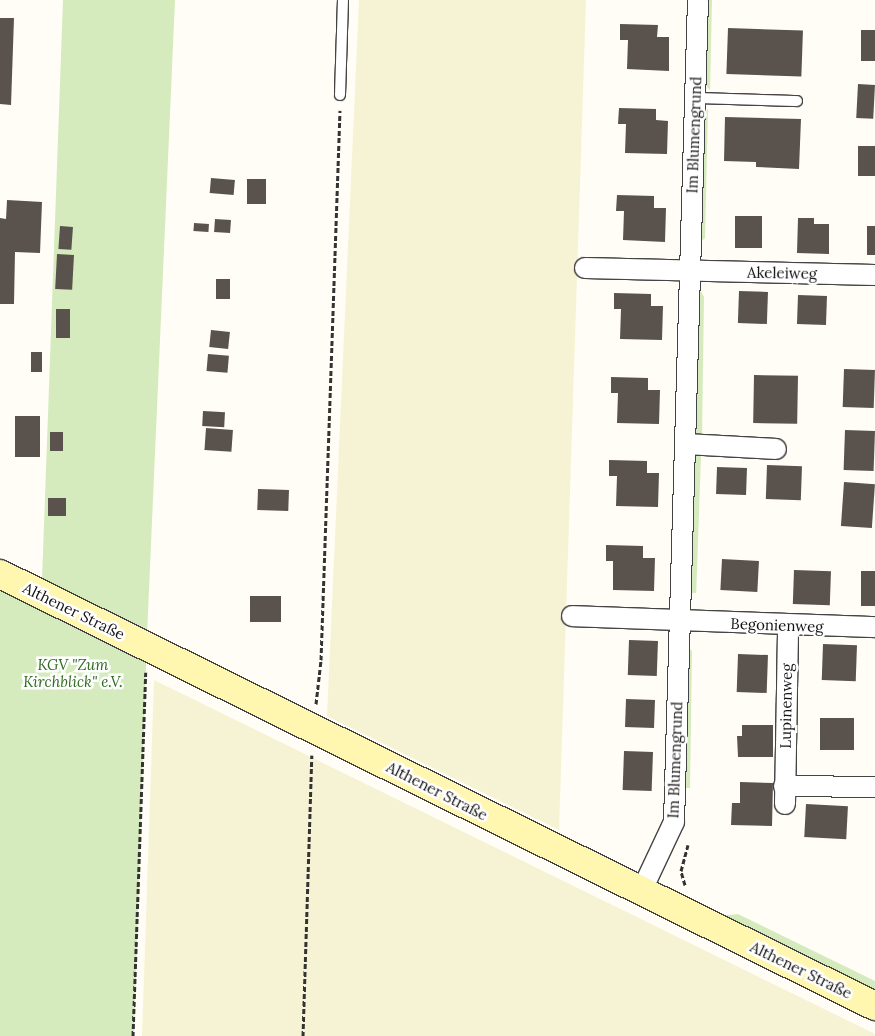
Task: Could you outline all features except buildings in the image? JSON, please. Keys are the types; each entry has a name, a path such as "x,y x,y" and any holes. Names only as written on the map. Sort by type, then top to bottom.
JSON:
{"main road":[{"name":"Althener Straße","path":"0,574 875,1006"}],"street":[{"name":"Im Blumengrund","path":"641,892 674,822 698,0"},
{"path":"585,268 690,270"},
{"name":"Akeleiweg","path":"690,270 875,275"},
{"path":"686,444 776,449"},
{"path":"572,616 679,622"},
{"name":"Begonienweg","path":"679,622 875,628"},
{"name":"Lupinenweg","path":"788,626 785,795 875,787"}],"lane":[{"path":"340,95 343,0"},
{"path":"695,98 797,101"}],"path":[{"path":"303,1036 312,729 321,660 340,95"},
{"path":"133,1036 147,647"}],"shaded area":[{"path":"359,0 586,0 559,830 327,716"},
{"path":"154,680 875,1034 875,1036 142,1036"}],"green space":[{"name":"KGV \"Zum Kirchblick\" e.V.","path":"63,0 175,0 147,635 134,1036 0,1036 0,587 42,580"},
{"path":"706,0 712,0 710,90 703,83"},
{"path":"708,109 705,238 698,244 703,114"},
{"path":"698,286 704,297 702,436 694,436"},
{"path":"691,455 701,455 696,593 686,593"},
{"path":"689,648 692,651 690,788 684,788"},
{"path":"738,914 875,981 875,993 719,916"}]}
